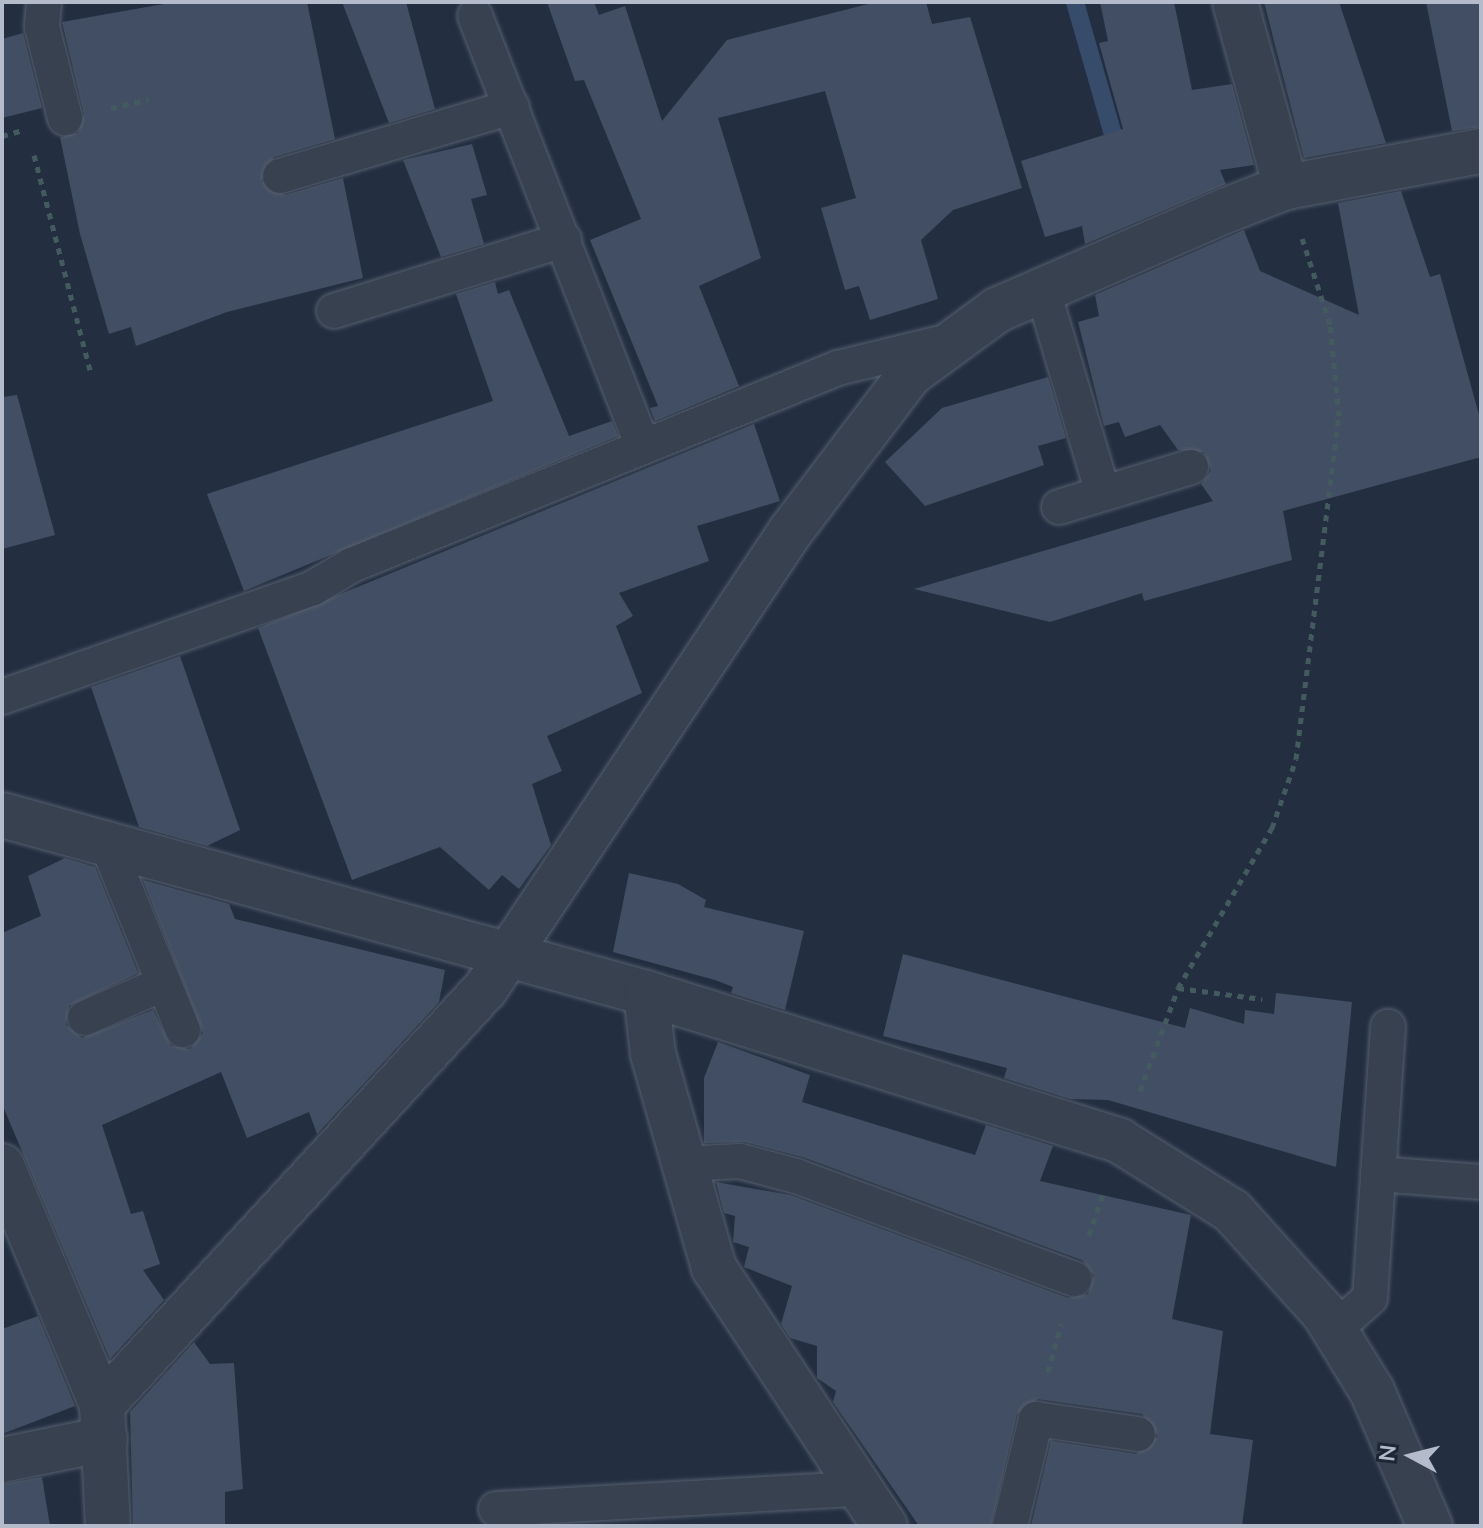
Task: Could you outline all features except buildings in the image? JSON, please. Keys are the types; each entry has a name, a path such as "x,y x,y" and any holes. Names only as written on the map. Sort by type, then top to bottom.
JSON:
{"street":[{"path":"1235,2 1286,187"},
{"path":"2,1460 103,1422 510,954 790,532 882,404 949,341 1043,291 1286,187 1481,151"},
{"path":"2,815 646,993 1120,1141 1232,1211 1334,1330 1372,1391 1430,1526"},
{"path":"646,993 653,1054 714,1268 885,1526"},
{"path":"2,1166 103,1422 108,1526"}],"lane":[{"path":"44,2 42,27 65,118"},
{"path":"475,16 643,446"},
{"path":"280,176 512,107"},
{"path":"334,311 564,240"},
{"path":"1043,291 1103,493"},
{"path":"2,697 313,588 643,446 863,359 949,341"},
{"path":"1059,507 1191,467"},
{"path":"107,844 183,1030"},
{"path":"85,1018 162,984"},
{"path":"1334,1330 1370,1298 1388,1027"},
{"path":"684,1164 740,1161 796,1176 1075,1279"},
{"path":"1378,1174 1481,1182"},
{"path":"1010,1526 1036,1419 1138,1434"},
{"path":"496,1509 858,1489"}],"path":[{"path":"27,129 91,374"},
{"path":"1120,1141 1178,988 1272,828 1296,759 1339,416 1330,324 1286,187"},
{"path":"1178,988 1262,999"}],"waterway":[{"path":"1075,2 1119,155"}]}
